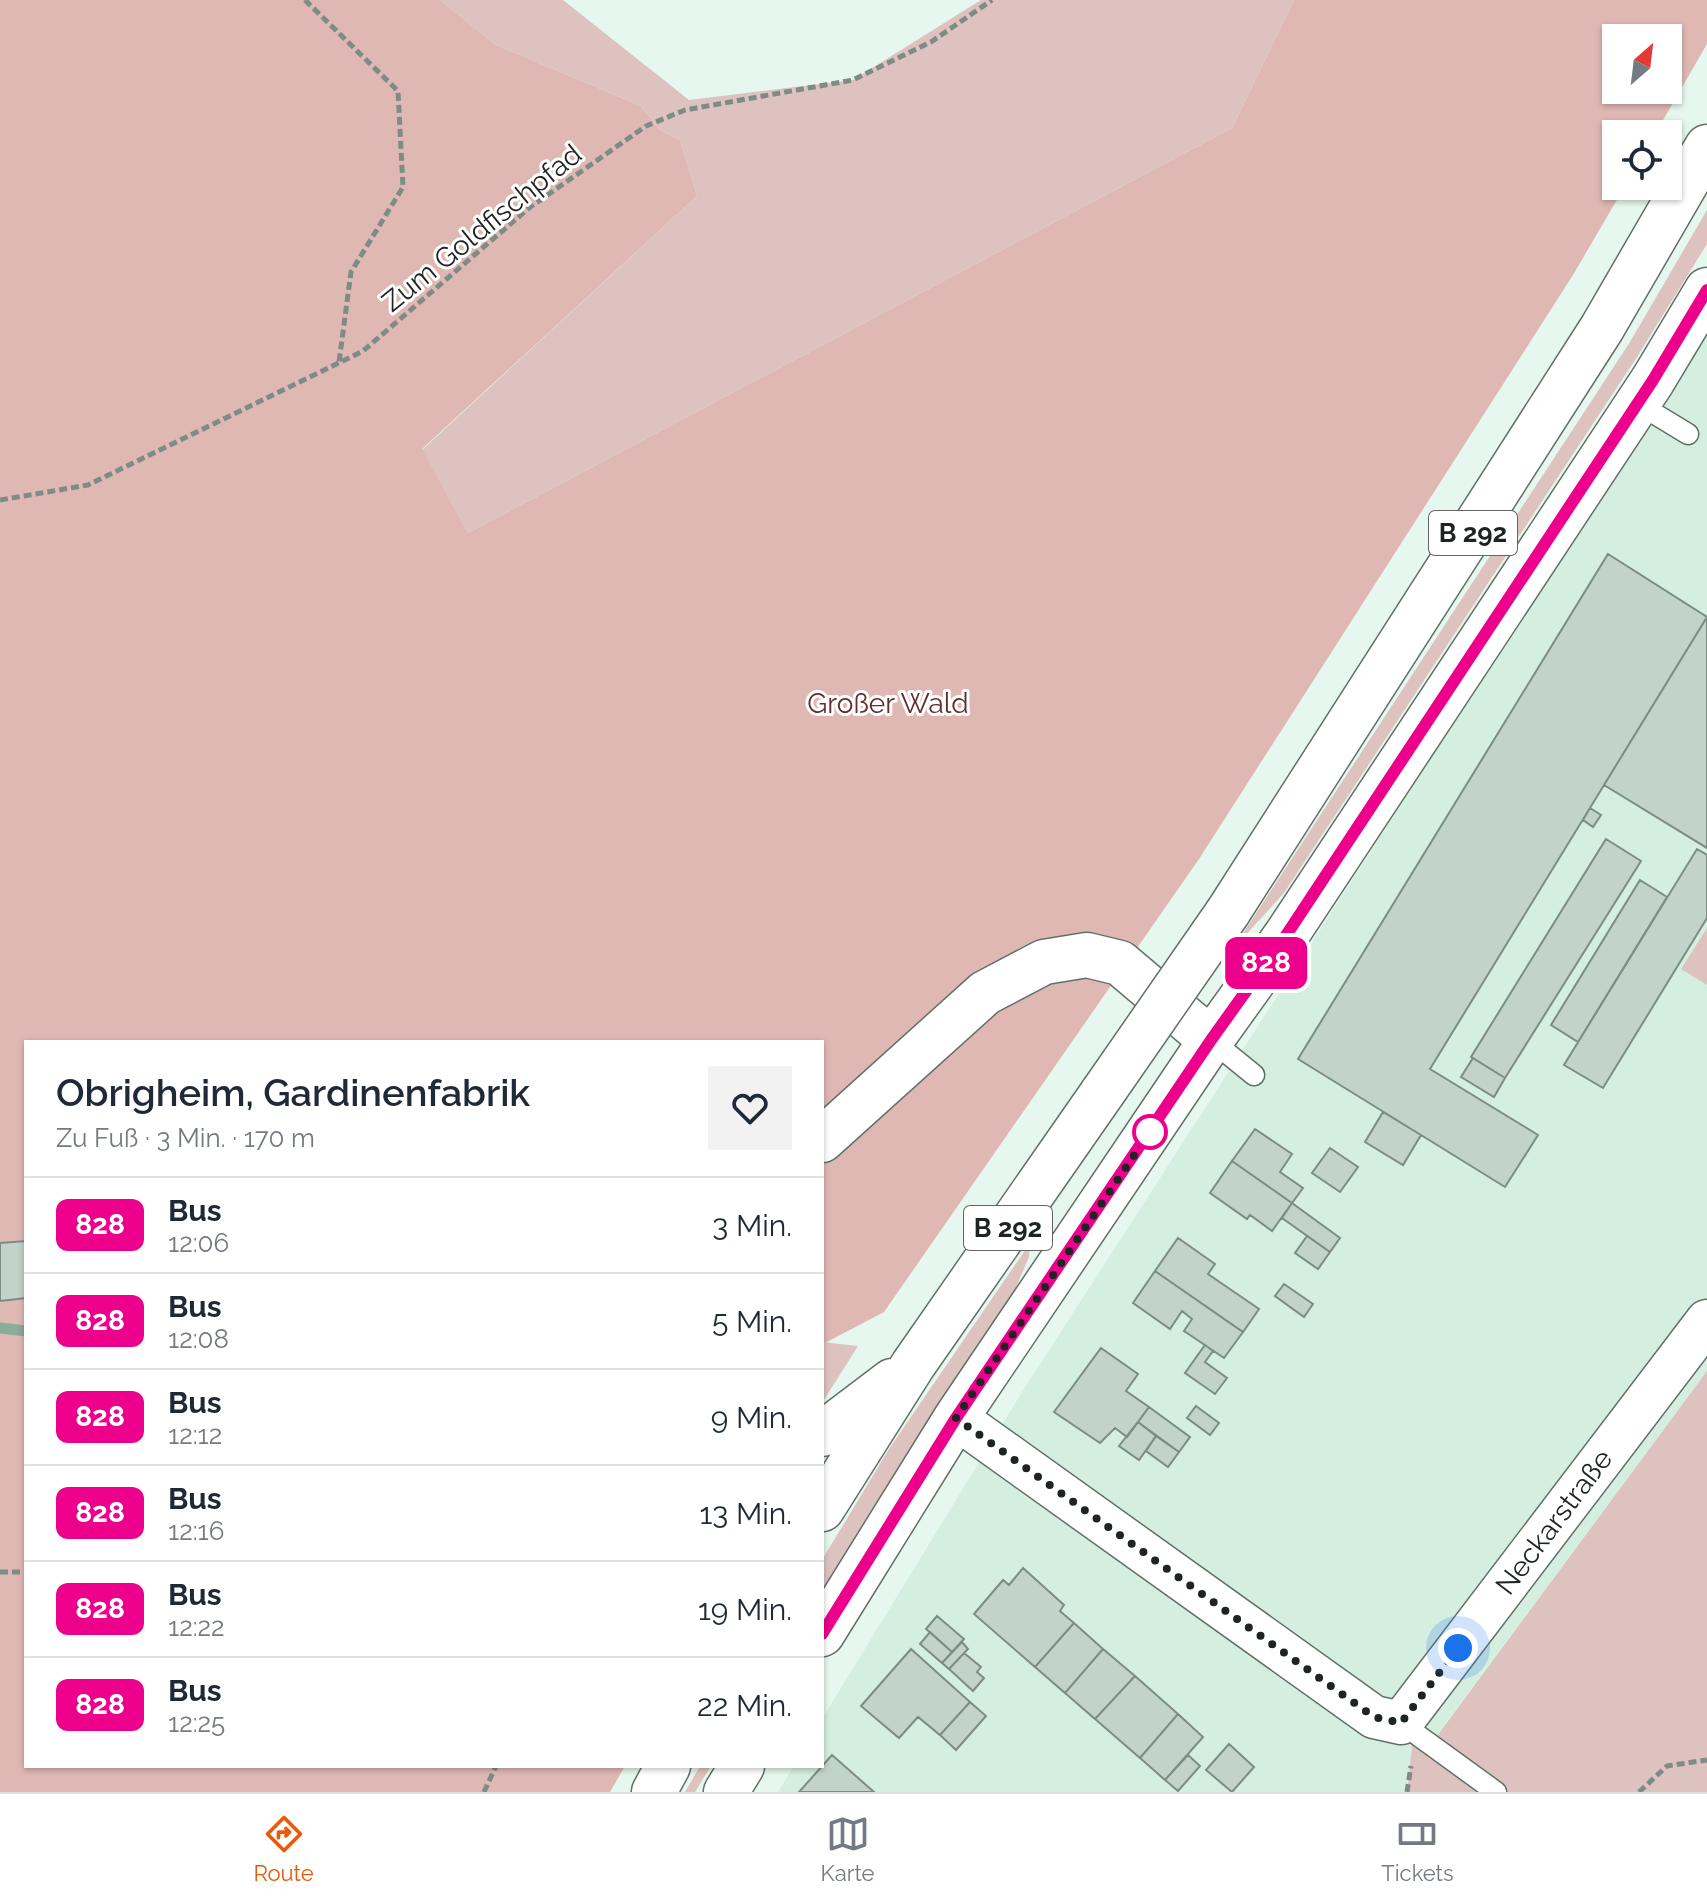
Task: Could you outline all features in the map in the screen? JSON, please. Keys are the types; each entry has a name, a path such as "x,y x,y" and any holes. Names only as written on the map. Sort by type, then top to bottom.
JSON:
{"main road":[{"name":"B 292","path":"824,1506 913,1365 1228,912 1602,328 1707,147"},
{"path":"824,1631 956,1418 1211,1040 1287,934 1637,403 1707,290"},
{"path":"824,1138 985,993 1044,962 1087,955 1120,963 1211,1040"},
{"path":"824,1432 913,1365"},
{"path":"654,1792 667,1768"},
{"path":"726,1792 741,1768"}],"street":[{"name":"Neckarstraße","path":"1401,1723 1707,1321"},
{"path":"956,1418 1374,1717 1401,1723"}],"lane":[{"path":"1637,403 1688,434"},
{"path":"1211,1040 1254,1075"},
{"path":"1401,1723 1496,1792"}],"path":[{"path":"305,0 398,91 403,187 351,272 339,363"},
{"name":"Zum Goldfischpfad","path":"0,500 88,485 363,351 529,208 646,126 685,110 853,80 931,42 992,0"},
{"path":"0,1572 24,1572"},
{"path":"1639,1792 1667,1766 1707,1760"},
{"path":"484,1792 495,1768"}],"shaded area":[{"path":"440,0 563,0 689,100 853,80 981,0 1294,0 1232,128 468,533 422,450 697,196 680,140 660,130 641,106 496,45"},
{"path":"1707,210 1707,244 1637,357 1284,893 1232,950 1630,342"},
{"path":"1707,330 1707,1371 1430,1744 1404,1792 778,1792 793,1768 824,1768 824,1716 1024,1389"},
{"path":"1707,928 1707,985 1681,969"},
{"path":"1030,1243 1029,1257 1011,1299 824,1592 824,1557 889,1449"},
{"path":"824,1342 858,1346 824,1400"},
{"path":"1707,1371 1707,1792 1407,1792 1412,1747 1401,1723 1431,1744"},
{"path":"699,1768 710,1768 695,1792 685,1792"}],"green space":[{"name":"Großer Wald","path":"0,0 440,0 496,45 641,106 660,130 680,140 697,196 422,449 468,533 1232,128 1294,0 1707,0 1707,44 1682,87 1682,24 1602,24 1602,104 1672,104 1663,120 1602,120 1602,200 1617,200 1573,275 1199,859 884,1312 824,1343 824,1040 24,1040 24,1768 624,1768 610,1792 0,1792"}],"building":[{"path":"1608,554 1707,617 1430,1069 1538,1135 1505,1187 1298,1059"},
{"path":"1707,617 1707,848 1604,785"},
{"path":"1590,808 1601,815 1593,827 1583,820"},
{"path":"1606,839 1641,861 1505,1078 1471,1057"},
{"path":"1697,849 1707,855 1707,918 1603,1088 1564,1065"},
{"path":"1640,880 1667,897 1578,1042 1551,1025"},
{"path":"1473,1058 1505,1078 1494,1097 1461,1077"},
{"path":"1383,1112 1421,1135 1403,1165 1365,1142"},
{"path":"1255,1129 1292,1154 1280,1172 1303,1188 1292,1203 1232,1161"},
{"path":"1330,1148 1358,1167 1340,1192 1312,1173"},
{"path":"1232,1161 1292,1203 1272,1231 1250,1215 1247,1219 1210,1193"},
{"path":"1292,1203 1340,1238 1330,1252 1282,1218"},
{"path":"1307,1236 1330,1252 1318,1269 1295,1253"},
{"path":"1178,1238 1215,1264 1208,1274 1259,1309 1243,1332 1155,1271"},
{"path":"24,1241 24,1298 0,1301 0,1243"},
{"path":"1155,1271 1243,1332 1224,1358 1184,1331 1192,1319 1182,1311 1170,1329 1133,1303"},
{"path":"1284,1284 1313,1304 1304,1317 1275,1296"},
{"path":"1205,1345 1213,1351 1205,1362 1227,1378 1215,1394 1185,1373"},
{"path":"1101,1348 1138,1374 1126,1391 1149,1407 1127,1437 1115,1428 1100,1443 1054,1412"},
{"path":"1196,1406 1219,1423 1210,1435 1187,1418"},
{"path":"1149,1407 1190,1437 1179,1452 1138,1422"},
{"path":"1138,1422 1156,1436 1139,1460 1119,1446"},
{"path":"1156,1436 1179,1452 1168,1467 1146,1451"},
{"path":"1023,1568 1064,1605 1060,1611 1074,1623 1035,1667 974,1614 1003,1580 1009,1585"},
{"path":"937,1616 964,1639 952,1652 926,1629"},
{"path":"1074,1623 1103,1649 1065,1693 1035,1667"},
{"path":"930,1632 952,1652 942,1663 920,1644"},
{"path":"962,1642 968,1649 949,1669 942,1663"},
{"path":"911,1649 970,1702 940,1735 918,1717 899,1738 861,1706"},
{"path":"1103,1649 1135,1676 1095,1719 1065,1693"},
{"path":"964,1653 981,1667 977,1672 984,1678 973,1691 949,1669"},
{"path":"1135,1676 1178,1714 1140,1758 1095,1719"},
{"path":"970,1702 986,1716 956,1750 940,1735"},
{"path":"1178,1714 1203,1737 1165,1780 1140,1758"},
{"path":"1229,1744 1254,1767 1232,1792 1206,1770"},
{"path":"832,1755 874,1792 799,1792 820,1768 824,1768"},
{"path":"1188,1755 1200,1766 1178,1791 1165,1780"}],"waterway":[{"path":"0,1328 24,1331"}],"bus line":[{"name":"828","path":"824,1631 956,1418 1211,1040 1287,934 1653,380 1707,290"}],"route":[{"path":"1150,1132 956,1418 1374,1717 1401,1723 1458,1648"}]}
